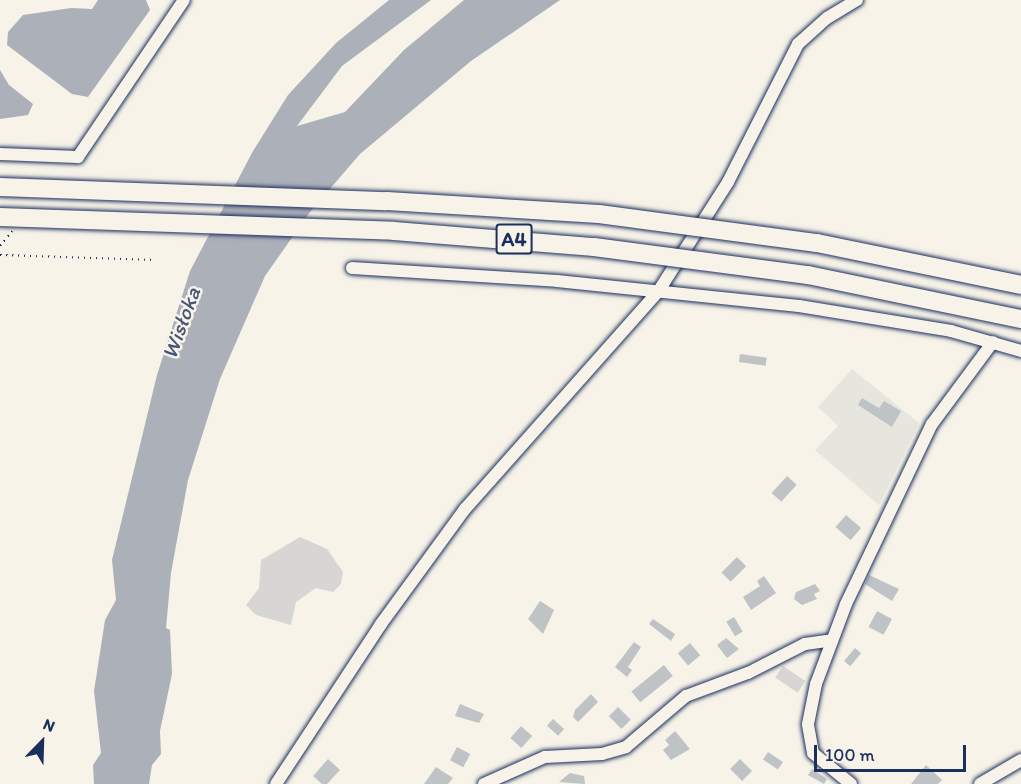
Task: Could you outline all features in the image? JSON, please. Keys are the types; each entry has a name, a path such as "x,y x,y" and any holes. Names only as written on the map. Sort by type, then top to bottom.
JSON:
{"highway":[{"name":"A4","path":"0,187 387,201 600,214 817,243 1021,285"},
{"name":"A4","path":"0,217 382,230 584,246 808,275 1021,319"}],"street":[{"path":"0,154 78,157 184,0"},
{"path":"276,784 381,624 465,508 658,292 728,182 798,44 827,18 857,0"},
{"path":"352,268 658,292 798,306 951,331 1021,351"},
{"path":"851,784 813,753 809,740 810,711 832,640 932,424 993,342"},
{"path":"484,784 520,765 545,757 602,754 626,747 686,696 748,673 805,644 832,640"},
{"path":"980,784 1002,767 1021,760"}],"path":[{"path":"0,255 156,260"}],"shaded area":[{"path":"852,369 919,423 879,505 815,450 838,426 818,407"},
{"path":"300,537 327,549 343,572 341,584 333,592 316,588 296,602 291,625 256,615 246,605 259,588 261,560"},
{"path":"783,666 805,681 798,693 775,678"}],"water":[{"path":"98,0 146,0 150,10 88,97 72,94 7,45 8,32 23,15 71,8 92,9"},
{"name":"Wisłoka","path":"389,0 431,0 342,66 297,126 345,112 404,50 464,0 560,0 471,61 360,154 310,212 265,276 220,379 188,480 171,573 166,628 170,630 172,674 160,731 161,754 152,765 149,784 94,784 93,765 101,753 94,691 105,620 116,600 112,560 157,375 190,271 253,151 288,95 336,43"},
{"path":"0,70 9,85 33,104 28,115 0,119"}],"building":[{"path":"740,354 767,358 766,366 739,362"},
{"path":"862,398 879,408 884,401 901,411 892,427 858,405"},
{"path":"787,476 797,485 781,502 772,493"},
{"path":"846,515 861,528 851,540 836,527"},
{"path":"737,557 746,566 731,582 721,573"},
{"path":"869,575 899,589 892,601 865,584"},
{"path":"764,576 776,593 751,610 743,597 760,586 757,581"},
{"path":"815,584 820,591 814,594 817,599 802,605 794,599 796,592"},
{"path":"540,601 554,610 543,634 528,619"},
{"path":"877,611 892,619 884,635 869,627"},
{"path":"734,617 743,632 735,636 726,622"},
{"path":"653,619 675,634 671,641 649,624"},
{"path":"726,638 739,649 727,658 717,645"},
{"path":"634,642 641,647 628,667 632,670 627,677 615,667"},
{"path":"690,643 700,655 688,666 678,653"},
{"path":"855,648 861,653 850,666 844,661"},
{"path":"664,665 673,676 640,702 631,691"},
{"path":"591,694 598,702 578,722 573,717 575,710"},
{"path":"460,704 484,714 479,723 455,716"},
{"path":"618,707 631,720 622,729 609,716"},
{"path":"553,719 564,729 558,736 547,726"},
{"path":"521,726 532,736 521,748 510,738"},
{"path":"675,731 690,749 671,760 663,750 669,745 665,740"},
{"path":"457,747 470,754 463,767 450,760"},
{"path":"768,752 783,762 778,770 763,759"},
{"path":"328,759 340,770 327,784 322,784 313,776"},
{"path":"740,759 752,771 742,781 730,769"},
{"path":"926,765 942,780 938,784 911,784"},
{"path":"436,767 453,778 448,784 424,784"},
{"path":"812,769 827,779 824,784 808,775"},
{"path":"570,773 584,776 585,784 559,782"}]}
